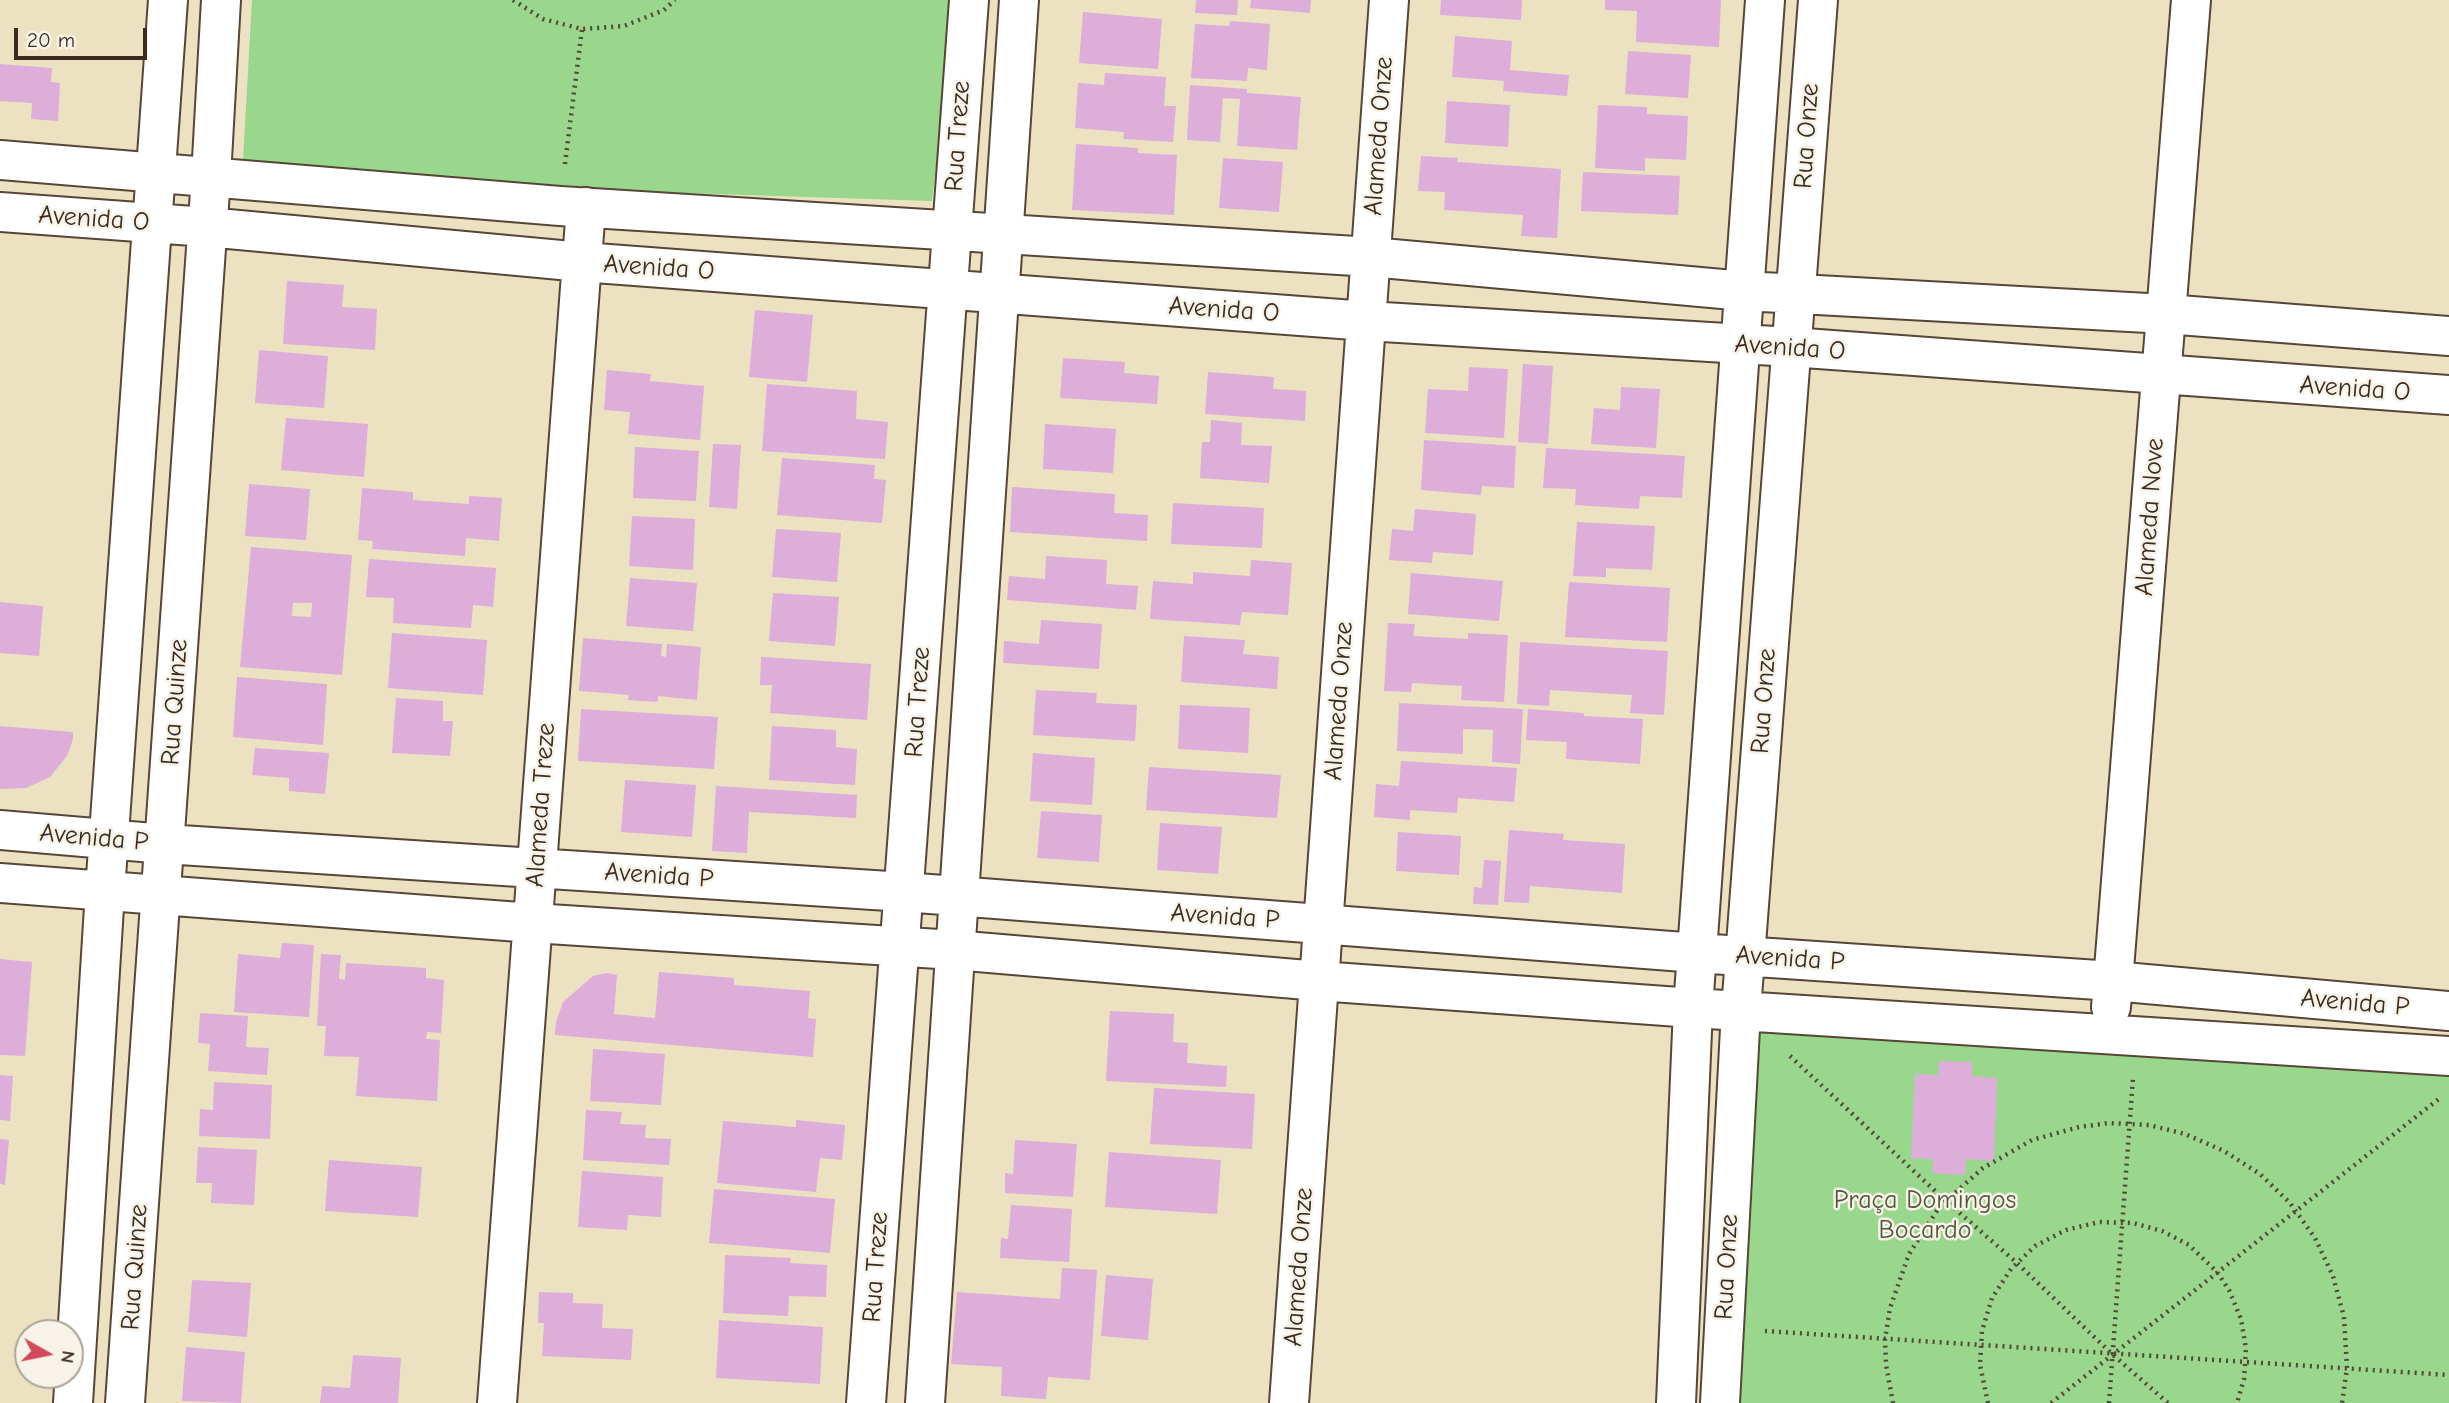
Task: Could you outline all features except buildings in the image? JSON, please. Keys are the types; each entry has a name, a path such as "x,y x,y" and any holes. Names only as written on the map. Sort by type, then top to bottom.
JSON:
{"street":[{"name":"Rua Quinze","path":"73,1403 105,891 168,0"},
{"name":"Rua Quinze","path":"125,1403 208,227 221,0"},
{"name":"Rua Treze","path":"866,1403 969,0"},
{"name":"Rua Treze","path":"925,1403 1019,0"},
{"name":"Alameda Onze","path":"1289,1403 1389,0"},
{"name":"Rua Onze","path":"1676,1403 1696,953 1765,0"},
{"name":"Rua Onze","path":"1720,1403 1741,1010 1818,0"},
{"name":"Alameda Nove","path":"2123,1034 2113,981 2190,0"},
{"name":"Avenida O","path":"0,160 573,206 1371,257 1744,291 2166,314 2449,336"},
{"name":"Alameda Treze","path":"497,1403 582,262 573,206"},
{"name":"Avenida O","path":"0,212 208,227 582,262 1367,321 1791,347 2449,395"},
{"name":"Avenida P","path":"0,830 165,844 904,892 1696,953 2113,981 2449,1012"},
{"name":"Avenida P","path":"0,883 533,923 954,950 1693,1009 2449,1056"}],"path":[{"path":"513,0 543,19 582,29 624,26 664,10 675,0"},
{"path":"573,206 582,29"},
{"path":"1741,1010 2168,1403"},
{"path":"2109,1403 2129,1124 2123,1034"},
{"path":"2051,1403 2449,1090"},
{"path":"1893,1403 1886,1365 1885,1339 1890,1308 1909,1254 1940,1206 1983,1168 2032,1140 2079,1127 2129,1124 2149,1125 2185,1134 2224,1151 2260,1174 2295,1211 2315,1238 2333,1276 2344,1317 2347,1368 2342,1403"},
{"path":"1988,1403 1980,1365 1980,1345 1992,1298 2011,1269 2035,1246 2066,1230 2099,1222 2123,1222 2162,1231 2189,1245 2217,1272 2229,1290 2241,1319 2246,1349 2244,1379 2237,1403"},
{"path":"1724,1328 2449,1375"}],"green space":[{"path":"252,0 955,0 932,201 618,191 243,160"},
{"name":"Praça Domingos Bocardo","path":"1747,1016 2449,1064 2449,1403 1729,1403"}]}
